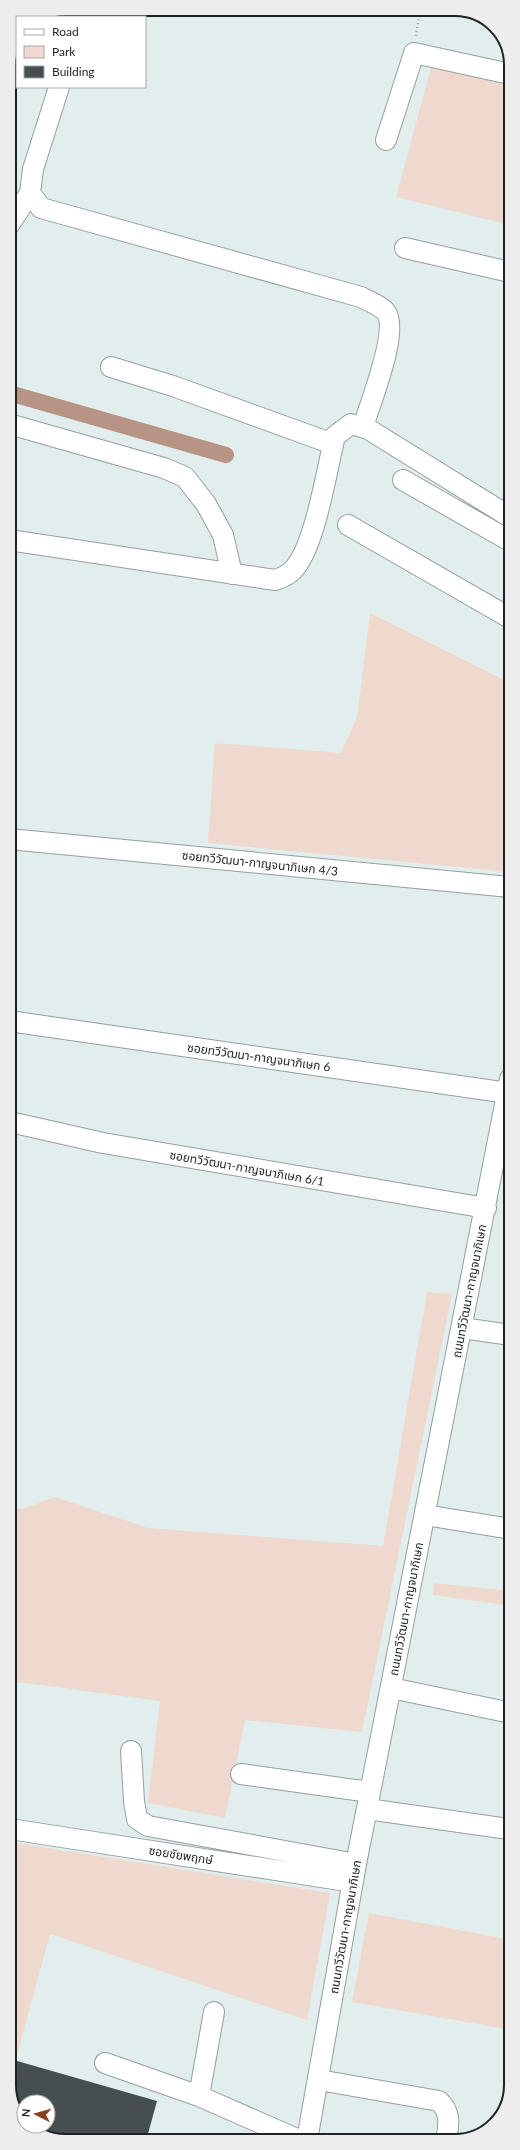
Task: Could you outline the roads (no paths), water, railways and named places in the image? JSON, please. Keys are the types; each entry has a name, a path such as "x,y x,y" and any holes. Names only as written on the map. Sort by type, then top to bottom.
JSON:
{"street":[{"path":"386,140 414,52 504,73"},
{"path":"16,212 30,193 33,169 59,88"},
{"path":"30,193 42,208 360,297 385,311 390,324 389,344 363,427"},
{"path":"405,248 504,271"},
{"path":"111,367 173,386 333,444"},
{"path":"16,541 275,580 288,575 298,565 310,538 335,436 352,424 363,427 504,513"},
{"path":"16,426 164,468 185,477 206,504 223,535 232,574"},
{"path":"403,480 504,538"},
{"path":"348,525 504,615"},
{"name":"ซอยทวีวัฒนา-กาญจนาภิเษก 4/3","path":"16,840 504,886"},
{"name":"ซอยทวีวัฒนา-กาญจนาภิเษก 6","path":"16,1022 504,1085"},
{"name":"ถนนทวีวัฒนา-กาญจนาภิเษก","path":"308,2134 355,1873 504,1113"},
{"name":"ซอยทวีวัฒนา-กาญจนาภิเษก 6/1","path":"16,1123 103,1144 486,1208"},
{"path":"462,1328 504,1334"},
{"path":"425,1515 504,1528"},
{"path":"391,1688 504,1712"},
{"path":"131,1751 134,1801 137,1819 148,1826 355,1873"},
{"path":"241,1774 504,1828"},
{"name":"ซอยชัยพฤกษ์","path":"16,1830 355,1873"},
{"path":"199,2096 214,2012"},
{"path":"105,2063 199,2096 286,2134"},
{"path":"319,2080 439,2101 445,2107 449,2116 447,2134"}],"waterway":[{"path":"16,395 226,455"}]}
